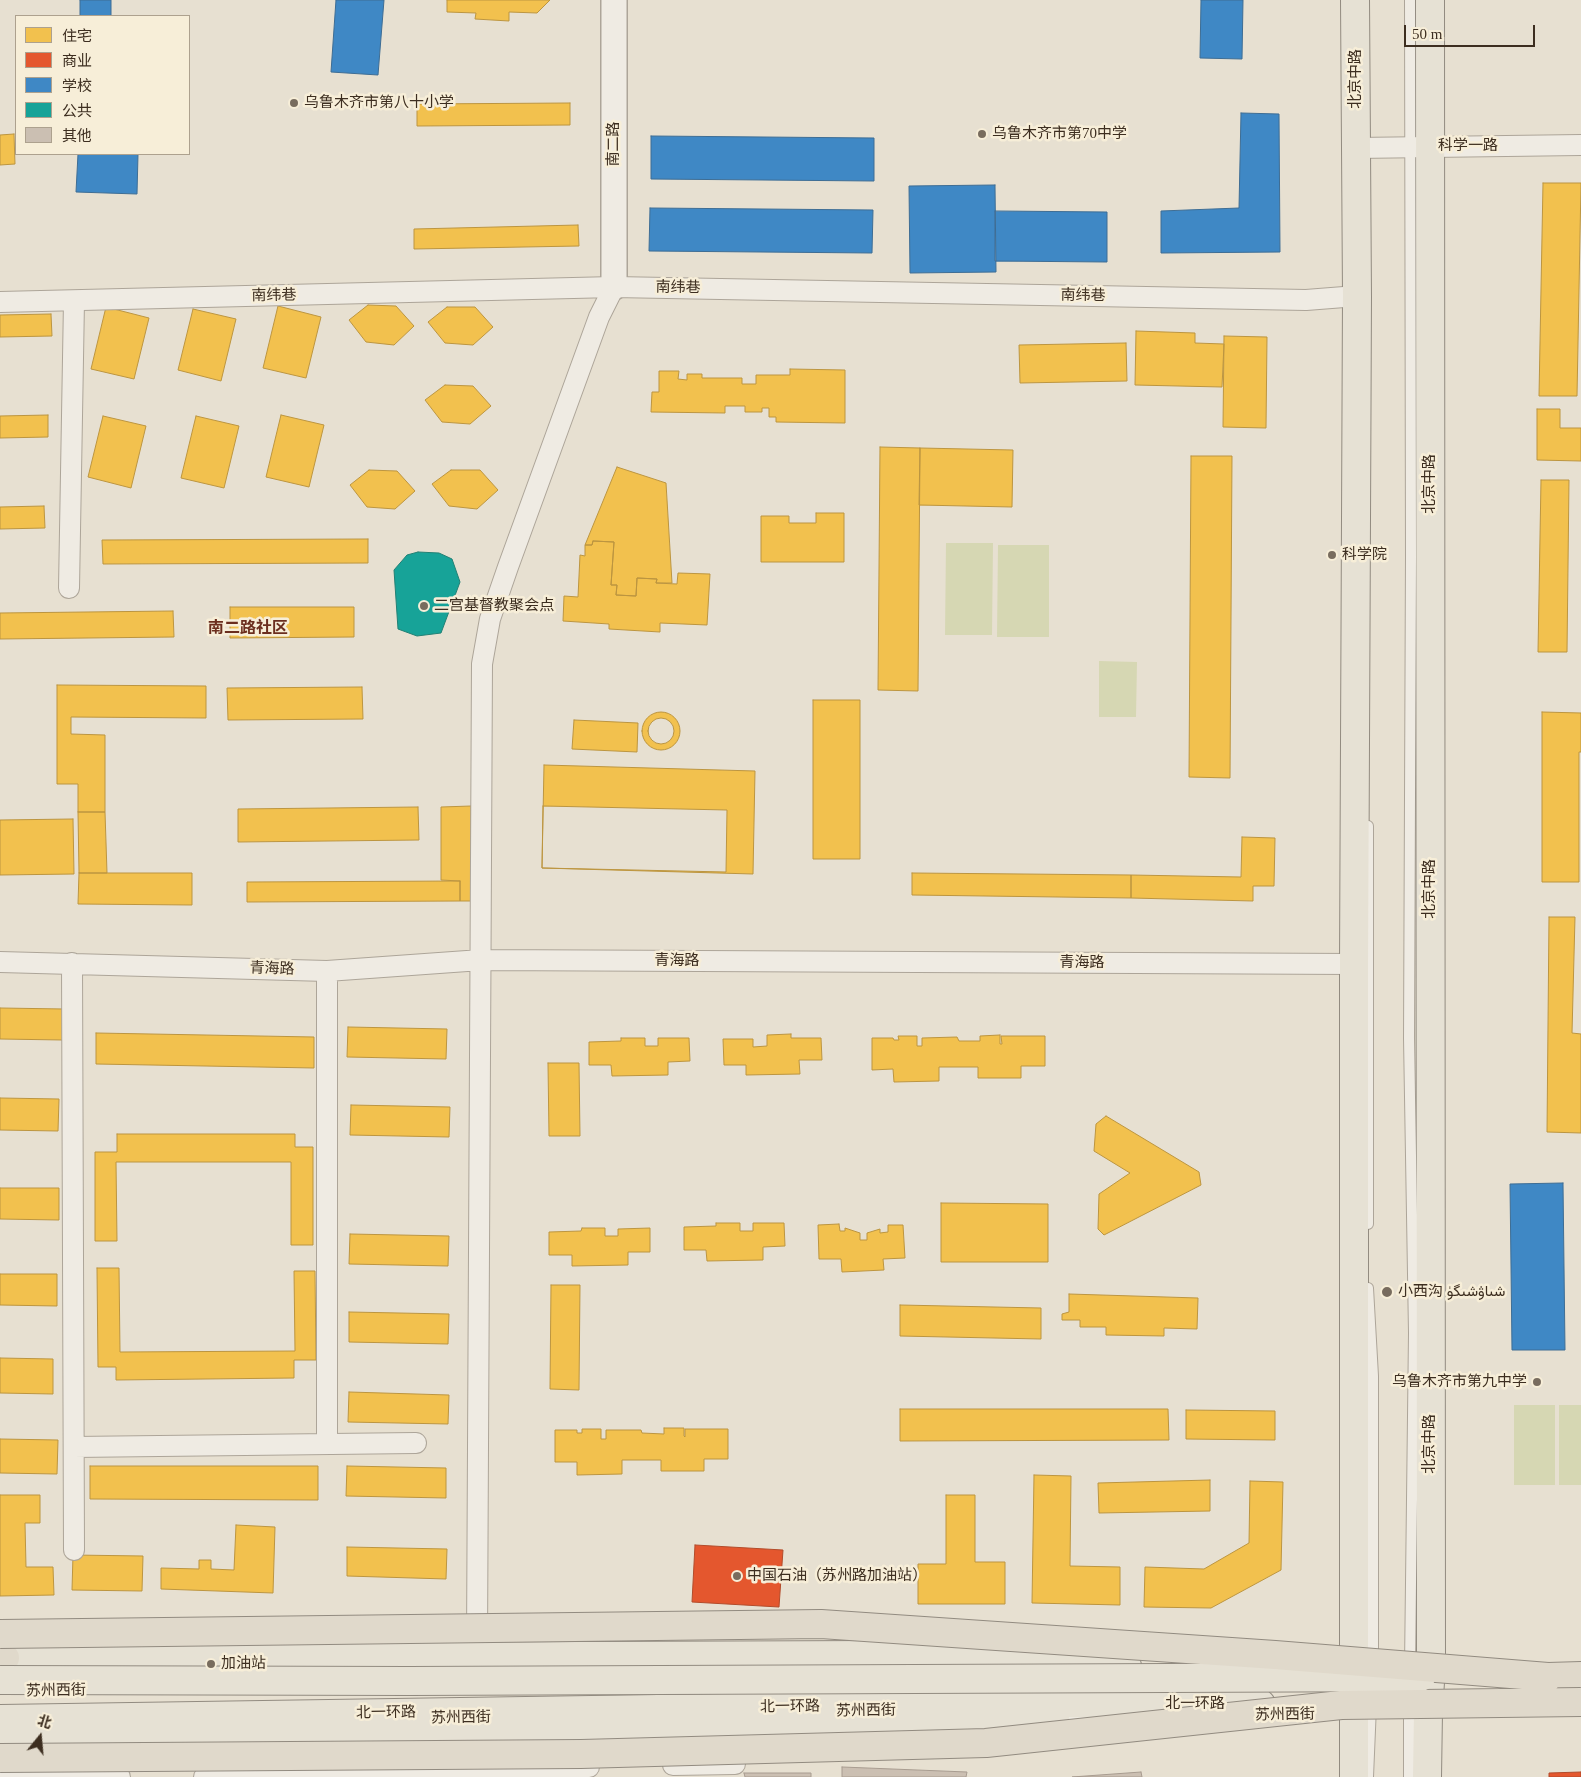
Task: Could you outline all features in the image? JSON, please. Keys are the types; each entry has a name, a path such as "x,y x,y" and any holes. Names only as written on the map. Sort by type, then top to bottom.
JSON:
{"highway":[{"path":"1,1658 821,1624 1266,1654 1548,1677"},
{"name":"北一环路","path":"1548,1677 1581,1676"},
{"name":"北一环路","path":"1362,1692 1581,1702"},
{"path":"0,1758 581,1754 986,1743 1362,1692"}],"main road":[{"name":"北京中路","path":"1354,1777 1362,1692 1354,964 1357,296 1364,147 1355,0"},
{"name":"北京中路","path":"1427,1777 1416,1689 1420,146 1430,0"},
{"path":"1,1658 874,1655 1169,1668"},
{"name":"北一环路","path":"1,1658 419,1681 1548,1677"},
{"name":"苏州西街","path":"0,1726 939,1710 1110,1719 1362,1692 1416,1689 1581,1665"},
{"name":"苏州西街","path":"0,1692 1169,1668 1362,1692 1416,1689 1581,1714"},
{"name":"北一环路","path":"0,1719 1051,1703 1362,1692"},
{"path":"0,1738 527,1736 984,1728 1110,1719"}],"street":[{"name":"南二路","path":"614,0 614,287"},
{"name":"科学一路","path":"1364,147 1581,145"},
{"name":"南纬巷","path":"0,302 614,287 1306,300 1357,296"},
{"path":"477,1656 482,664 490,619 599,318 614,287"},
{"path":"69,588 74,301"},
{"name":"青海路","path":"0,962 327,971 481,960 1354,964"},
{"path":"72,963 74,1550"},
{"path":"327,971 327,1444"},
{"path":"74,1447 416,1443"},
{"path":"204,1777 687,1771 735,1764"},
{"path":"0,1773 120,1777"}],"lane":[{"path":"1410,0 1420,146"},
{"path":"1367,225 1367,353"},
{"path":"1368,812 1368,1238"},
{"path":"1368,1277 1373,1376 1362,1692 1368,1777"},
{"path":"1409,1777 1416,1689"}],"green space":[{"path":"946,543 993,543 992,635 945,635"},
{"path":"998,545 1049,545 1049,637 997,637"},
{"path":"1099,661 1137,662 1136,717 1099,717"},
{"path":"1514,1405 1555,1405 1555,1485 1514,1485"},
{"path":"1559,1405 1581,1405 1581,1485 1559,1485"}],"building: 住宅":[{"path":"447,0 550,0 537,13 509,12 509,21 475,19 476,13 447,12"},
{"path":"570,103 570,125 417,126 417,104"},
{"path":"14,134 15,164 0,165 0,135"},
{"path":"1543,183 1581,183 1577,396 1539,396"},
{"path":"578,225 579,246 414,249 414,229"},
{"path":"368,305 396,306 414,326 394,345 366,342 349,320"},
{"path":"278,306 321,317 306,378 263,368"},
{"path":"106,307 149,318 134,379 91,369"},
{"path":"447,307 475,307 493,327 473,345 445,343 428,322"},
{"path":"193,309 236,319 221,381 178,370"},
{"path":"51,314 52,336 0,337 0,315"},
{"path":"1136,331 1195,333 1195,343 1224,344 1222,387 1135,385"},
{"path":"1224,336 1267,337 1266,428 1223,427"},
{"path":"1126,343 1127,381 1020,383 1019,345"},
{"path":"790,369 845,370 845,423 776,422 776,417 769,417 769,408 762,408 762,412 745,412 745,406 725,406 725,413 651,412 652,392 659,392 659,371 679,371 678,379 687,380 687,374 702,374 702,378 742,378 742,384 756,384 756,375 790,375"},
{"path":"445,385 473,386 491,406 470,424 442,422 425,400"},
{"path":"1537,409 1560,409 1560,428 1581,428 1581,461 1537,460"},
{"path":"48,415 48,437 0,438 0,416"},
{"path":"281,415 324,425 309,487 266,477"},
{"path":"103,416 146,426 131,488 88,477"},
{"path":"196,416 239,426 224,488 181,478"},
{"path":"880,447 920,448 918,691 878,690"},
{"path":"920,448 1013,450 1012,507 919,505"},
{"path":"1191,456 1232,456 1230,778 1189,777"},
{"path":"617,467 666,483 672,583 656,583 657,579 637,578 636,596 616,595 617,585 611,585 614,542 593,541 592,545 585,545"},
{"path":"369,470 397,471 415,491 395,509 367,507 350,485"},
{"path":"451,470 480,470 498,490 477,509 449,506 432,484"},
{"path":"1541,480 1569,480 1567,652 1538,652"},
{"path":"44,506 45,528 0,529 0,507"},
{"path":"816,513 844,513 844,562 761,562 761,516 789,516 789,523 816,523"},
{"path":"368,539 368,563 103,564 102,540"},
{"path":"593,541 614,542 611,585 617,585 616,595 636,596 637,578 657,579 656,583 677,584 678,573 710,574 707,625 660,623 660,632 609,629 609,624 563,621 564,596 578,597 580,555 585,556 585,545 592,545"},
{"path":"230,607 354,607 354,637 230,638"},
{"path":"173,611 174,637 0,639 0,613"},
{"path":"57,685 206,686 206,718 71,717 71,734 105,735 105,812 78,812 78,784 57,784"},
{"path":"362,687 363,719 228,720 227,688"},
{"path":"813,700 860,700 860,859 813,859"},
{"path":"661,712 674,718 680,731 674,744 661,750 648,744 642,731 648,718"},
{"path":"1542,712 1581,713 1581,752 1579,752 1579,882 1542,882"},
{"path":"661,718 670,722 674,731 670,740 661,744 652,740 648,731 652,722"},
{"path":"574,720 638,723 637,752 572,749"},
{"path":"544,765 755,771 753,874 542,868"},
{"path":"471,806 471,901 460,901 460,881 441,880 441,807"},
{"path":"543,806 727,810 726,872 542,868"},
{"path":"418,807 419,840 238,842 238,809"},
{"path":"78,812 105,812 107,873 79,873"},
{"path":"73,819 74,874 0,875 0,820"},
{"path":"1242,837 1275,838 1274,886 1253,886 1253,901 1131,898 1131,875 1241,877"},
{"path":"79,873 192,873 192,905 78,904"},
{"path":"912,873 1131,875 1131,898 912,895"},
{"path":"460,881 460,901 247,902 247,882"},
{"path":"1549,917 1575,917 1572,1033 1581,1034 1581,1133 1547,1132"},
{"path":"0,1008 64,1009 63,1040 0,1039"},
{"path":"348,1027 447,1029 446,1059 347,1057"},
{"path":"96,1033 314,1037 314,1068 96,1064"},
{"path":"791,1034 791,1038 821,1038 822,1060 799,1060 800,1074 746,1075 746,1065 724,1065 723,1039 753,1039 753,1047 767,1046 767,1035"},
{"path":"1000,1035 1000,1044 1002,1044 1001,1036 1045,1036 1045,1066 1021,1066 1021,1078 978,1078 978,1067 939,1067 939,1081 894,1082 893,1069 872,1070 872,1038 893,1038 894,1040 899,1040 898,1036 917,1036 917,1046 922,1046 922,1038 957,1037 959,1041 980,1041 980,1036"},
{"path":"621,1038 645,1038 645,1046 658,1046 658,1038 689,1038 690,1061 668,1062 668,1075 612,1076 611,1065 589,1065 589,1042 621,1041"},
{"path":"548,1063 579,1063 580,1136 549,1136"},
{"path":"0,1098 59,1099 58,1131 0,1130"},
{"path":"351,1105 450,1107 449,1137 350,1135"},
{"path":"1106,1116 1199,1172 1201,1185 1104,1235 1098,1229 1099,1194 1130,1173 1094,1151 1096,1124"},
{"path":"117,1134 295,1134 295,1147 313,1147 313,1245 291,1245 291,1162 116,1162 117,1241 95,1241 95,1152 117,1152"},
{"path":"0,1188 59,1188 59,1220 0,1219"},
{"path":"941,1203 1048,1204 1048,1262 941,1262"},
{"path":"716,1223 740,1223 740,1231 753,1231 753,1223 784,1223 785,1246 763,1247 763,1260 707,1261 706,1250 684,1250 684,1227 716,1226"},
{"path":"839,1224 840,1231 845,1231 845,1228 860,1233 860,1240 867,1240 867,1233 880,1229 880,1233 888,1232 888,1225 903,1225 905,1258 883,1259 884,1270 842,1272 841,1259 819,1259 818,1225"},
{"path":"582,1228 605,1228 605,1236 618,1236 618,1229 650,1228 650,1252 628,1252 628,1265 572,1266 572,1255 549,1255 549,1232 581,1231"},
{"path":"350,1234 449,1236 448,1266 349,1264"},
{"path":"97,1268 119,1268 120,1352 295,1351 294,1271 315,1271 316,1360 294,1360 294,1378 116,1380 116,1367 98,1367"},
{"path":"0,1274 57,1274 57,1306 0,1305"},
{"path":"551,1285 580,1285 579,1390 550,1389"},
{"path":"1069,1294 1198,1298 1197,1329 1164,1328 1164,1336 1106,1335 1106,1327 1080,1327 1080,1320 1062,1320 1062,1314 1069,1312"},
{"path":"900,1305 1041,1308 1041,1339 900,1336"},
{"path":"349,1312 449,1314 448,1344 349,1342"},
{"path":"0,1358 53,1359 53,1394 0,1393"},
{"path":"349,1392 449,1395 448,1424 348,1422"},
{"path":"900,1409 1168,1409 1169,1440 900,1441"},
{"path":"1186,1410 1275,1411 1275,1440 1186,1439"},
{"path":"664,1428 684,1428 685,1437 685,1429 728,1429 728,1459 704,1459 704,1471 661,1471 661,1460 622,1460 622,1474 577,1475 577,1462 555,1462 555,1430 577,1430 577,1433 582,1433 582,1429 601,1429 601,1439 606,1439 606,1430 641,1430 642,1433 664,1434"},
{"path":"0,1439 58,1440 57,1474 0,1473"},
{"path":"90,1466 318,1466 318,1500 90,1499"},
{"path":"347,1466 446,1468 446,1498 346,1496"},
{"path":"1034,1475 1071,1476 1070,1566 1120,1567 1120,1605 1032,1603"},
{"path":"1210,1480 1210,1511 1099,1513 1098,1483"},
{"path":"1250,1481 1283,1482 1281,1570 1211,1608 1144,1607 1145,1567 1204,1569 1249,1543"},
{"path":"0,1495 40,1495 40,1523 25,1523 26,1567 53,1567 54,1595 0,1596"},
{"path":"946,1495 975,1495 975,1562 1005,1562 1005,1604 918,1604 918,1564 946,1564"},
{"path":"236,1525 275,1527 273,1593 161,1589 161,1568 199,1569 199,1560 211,1560 211,1569 234,1570"},
{"path":"347,1547 447,1549 446,1579 347,1576"},
{"path":"73,1555 143,1556 142,1591 72,1590"}],"building: 商业":[{"name":"中国石油（苏州路加油站）","path":"695,1545 783,1550 779,1607 692,1602"},
{"path":"1581,1772 1581,1777 1549,1777 1549,1773"}],"building: 学校":[{"path":"80,0 111,0 111,15 80,15"},
{"path":"336,0 384,0 378,75 331,72"},
{"path":"1201,0 1243,0 1242,59 1200,58"},
{"path":"1241,113 1279,114 1280,252 1161,253 1161,211 1239,208"},
{"path":"651,136 874,138 874,181 651,179"},
{"path":"78,155 138,155 137,194 76,192"},
{"path":"995,185 996,272 910,273 909,186"},
{"path":"650,208 873,210 872,253 649,251"},
{"path":"995,211 1107,212 1107,262 995,261"},
{"path":"1563,1183 1565,1350 1512,1350 1510,1184"}],"building: 公共":[{"name":"二宫基督教聚会点","path":"418,552 439,553 452,559 460,582 441,633 417,636 398,629 394,570 407,555"}],"building: 其他":[{"path":"842,1767 967,1772 966,1777 842,1777"},
{"path":"1141,1772 1142,1777 1072,1777"},
{"path":"744,1773 811,1773 811,1777 745,1777"}],"place":[{"name":"乌鲁木齐市第八十小学","path":"294,103"},
{"name":"乌鲁木齐市第70中学","path":"982,134"},
{"name":"科学院","path":"1332,555"},
{"name":"二宫基督教聚会点","path":"424,606"},
{"name":"小西沟 شىاۋشىگۈ","path":"1387,1292"},
{"name":"乌鲁木齐市第九中学","path":"1537,1382"},
{"name":"中国石油（苏州路加油站）","path":"737,1576"},
{"name":"加油站","path":"211,1664"}],"district":[{"name":"南二路社区","path":"248,629"}]}
